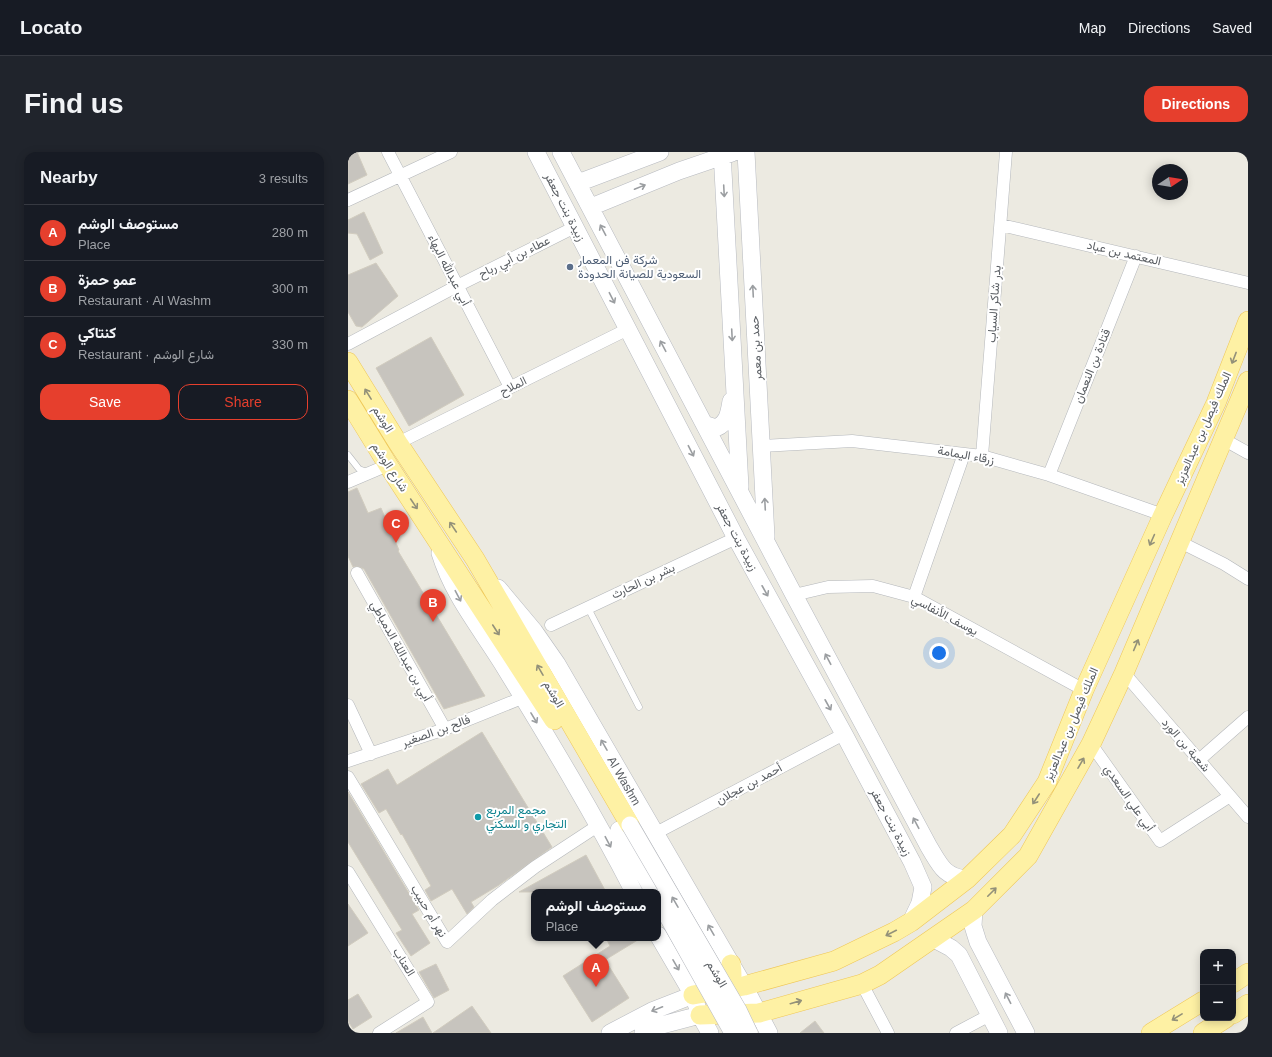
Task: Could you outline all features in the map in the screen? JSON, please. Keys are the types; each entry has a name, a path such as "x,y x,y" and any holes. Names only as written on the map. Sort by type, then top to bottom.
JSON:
{"main road":[{"name":"الملك فيصل بن عبدالعزيز","path":"693,995 734,990 834,961 911,922 967,879 1012,835 1047,782 1084,690 1163,515 1216,403 1248,321"},
{"name":"الوشم","path":"348,362 398,443 475,559 625,827"},
{"name":"الملك فيصل بن عبدالعزيز","path":"700,1015 760,1024 862,984 880,975 974,910 1028,856 1092,744 1124,673 1248,380"},
{"name":"شارع الوشم","path":"348,400 388,465 460,574"},
{"name":"الوشم","path":"460,574 625,827"},
{"path":"731,964 732,979 737,1000 760,1024"},
{"path":"1236,980 1248,973"},
{"path":"700,1015 715,1009 734,990"},
{"path":"1151,1033 1200,1003"},
{"path":"1236,1012 1248,1004"},
{"path":"1203,1033 1221,1021"}],"street":[{"name":"أبي عبدالله البهاء","path":"388,152 510,387"},
{"path":"348,200 451,152"},
{"name":"زبيدة بنت جعفر","path":"536,152 736,538 844,734 912,862 924,887 920,903 911,922"},
{"name":"زبيدة بنت جعفر","path":"561,152 929,848 945,872 955,878 967,879"},
{"path":"578,183 660,152"},
{"name":"حمد بن معمر","path":"746,152 767,543"},
{"name":"بدر شاكر السياب","path":"982,456 1006,152"},
{"path":"591,207 727,153"},
{"name":"حمد بن معمر","path":"727,153 734,385 740,493"},
{"name":"المعتمد بن عباد","path":"1001,225 1248,283"},
{"name":"عطاء بن أبي رباح","path":"348,344 575,226"},
{"name":"قتادة بن النعمان","path":"1049,475 1136,256"},
{"name":"الملاح","path":"398,443 628,329"},
{"path":"655,380 664,388 675,386 678,380 675,368"},
{"path":"681,431 678,419 682,410 685,408 692,409 702,420 716,428 724,423 728,417 734,385"},
{"path":"1223,439 1248,453"},
{"name":"زرقاء اليمامة","path":"761,446 852,440 982,456 1049,475 1163,515"},
{"path":"914,597 964,454"},
{"path":"348,482 388,465"},
{"path":"434,534 443,563 458,597 502,663 599,825 632,889"},
{"name":"بشر بن الحارث","path":"551,625 587,606 736,538"},
{"path":"1180,542 1224,564 1248,579"},
{"name":"Al Washm","path":"475,559 534,631 557,664 654,834 690,892 731,964"},
{"name":"أبي بن عبداللة الدمياطي","path":"357,573 444,729"},
{"name":"يوسف الأنفاسي","path":"794,595 828,587 873,586 914,597 1084,690"},
{"name":"شعبة بن الورد","path":"1124,673 1248,817"},
{"name":"فالح بن الصغير","path":"348,761 444,729 522,698"},
{"path":"348,705 371,754"},
{"path":"1199,760 1248,717"},
{"name":"أحمد بن عجلان","path":"654,834 844,734"},
{"name":"أبي علي السعدي","path":"1092,744 1160,841 1230,796"},
{"name":"نهر أم حبيب","path":"348,777 447,942 492,900 535,867 599,825"},
{"name":"الوشم","path":"625,827 653,889"},
{"name":"الوشم","path":"625,827 738,1010 760,1024"},
{"path":"912,862 918,866 927,864 930,858 929,848"},
{"name":"العناب","path":"348,872 428,1002 379,1033"},
{"path":"661,928 673,930 688,923 694,908 690,892"},
{"name":"الوشم","path":"661,904 733,1033"},
{"path":"974,910 973,926 986,955 1026,1033"},
{"path":"934,939 955,952 999,1033"},
{"path":"661,940 693,995 700,1015 710,1033"},
{"path":"965,968 965,960 970,951 981,951 986,955"},
{"path":"862,984 888,1033"},
{"path":"610,1033 652,1011 693,995"},
{"path":"643,1033 662,1025 700,1015"},
{"path":"956,1033 990,1015"},
{"path":"723,1033 734,1022 742,1019 751,1020 760,1024"}],"lane":[{"path":"348,455 359,469 369,473"},
{"path":"587,606 639,708"}],"building":[{"path":"348,152 357,152 367,175 348,184"},
{"path":"364,212 383,253 370,260 357,234 348,233 348,220"},
{"path":"376,263 398,296 362,327 356,326 348,312 348,275"},
{"path":"431,337 464,395 409,426 376,368"},
{"path":"357,488 368,513 381,508 399,550 398,551 485,696 444,709 364,569 357,566 353,567 348,556 348,492"},
{"name":"مجمع المربع التجاري و السكني","path":"482,732 552,847 499,885 471,902 474,907 467,914 452,889 431,901 425,890 431,886 402,834 401,835 386,809 379,813 361,784 388,769 397,785"},
{"path":"348,792 419,910 412,914 430,943 411,956 396,933 402,930 348,842"},
{"path":"586,855 604,889 531,889 531,892 519,892"},
{"path":"348,904 368,933 348,946"},
{"path":"608,941 636,941 605,960 629,998 592,1022 563,976 610,946"},
{"path":"436,964 449,990 434,998 419,972"},
{"path":"358,994 372,1017 353,1029 348,1021 348,1000"},
{"path":"472,1006 491,1033 433,1033"},
{"path":"423,1017 432,1033 396,1033"},
{"path":"815,1021 824,1033 800,1033"}],"place":[{"name":"شركة فن المعمار السعودية للصيانة الحدودة","path":"570,267"},
{"name":"كنتاكي","path":"396,543"},
{"name":"عمو حمزة","path":"433,622"},
{"name":"مجمع المربع التجاري و السكني","path":"478,817"},
{"name":"مستوصف الوشم","path":"596,987"}]}
